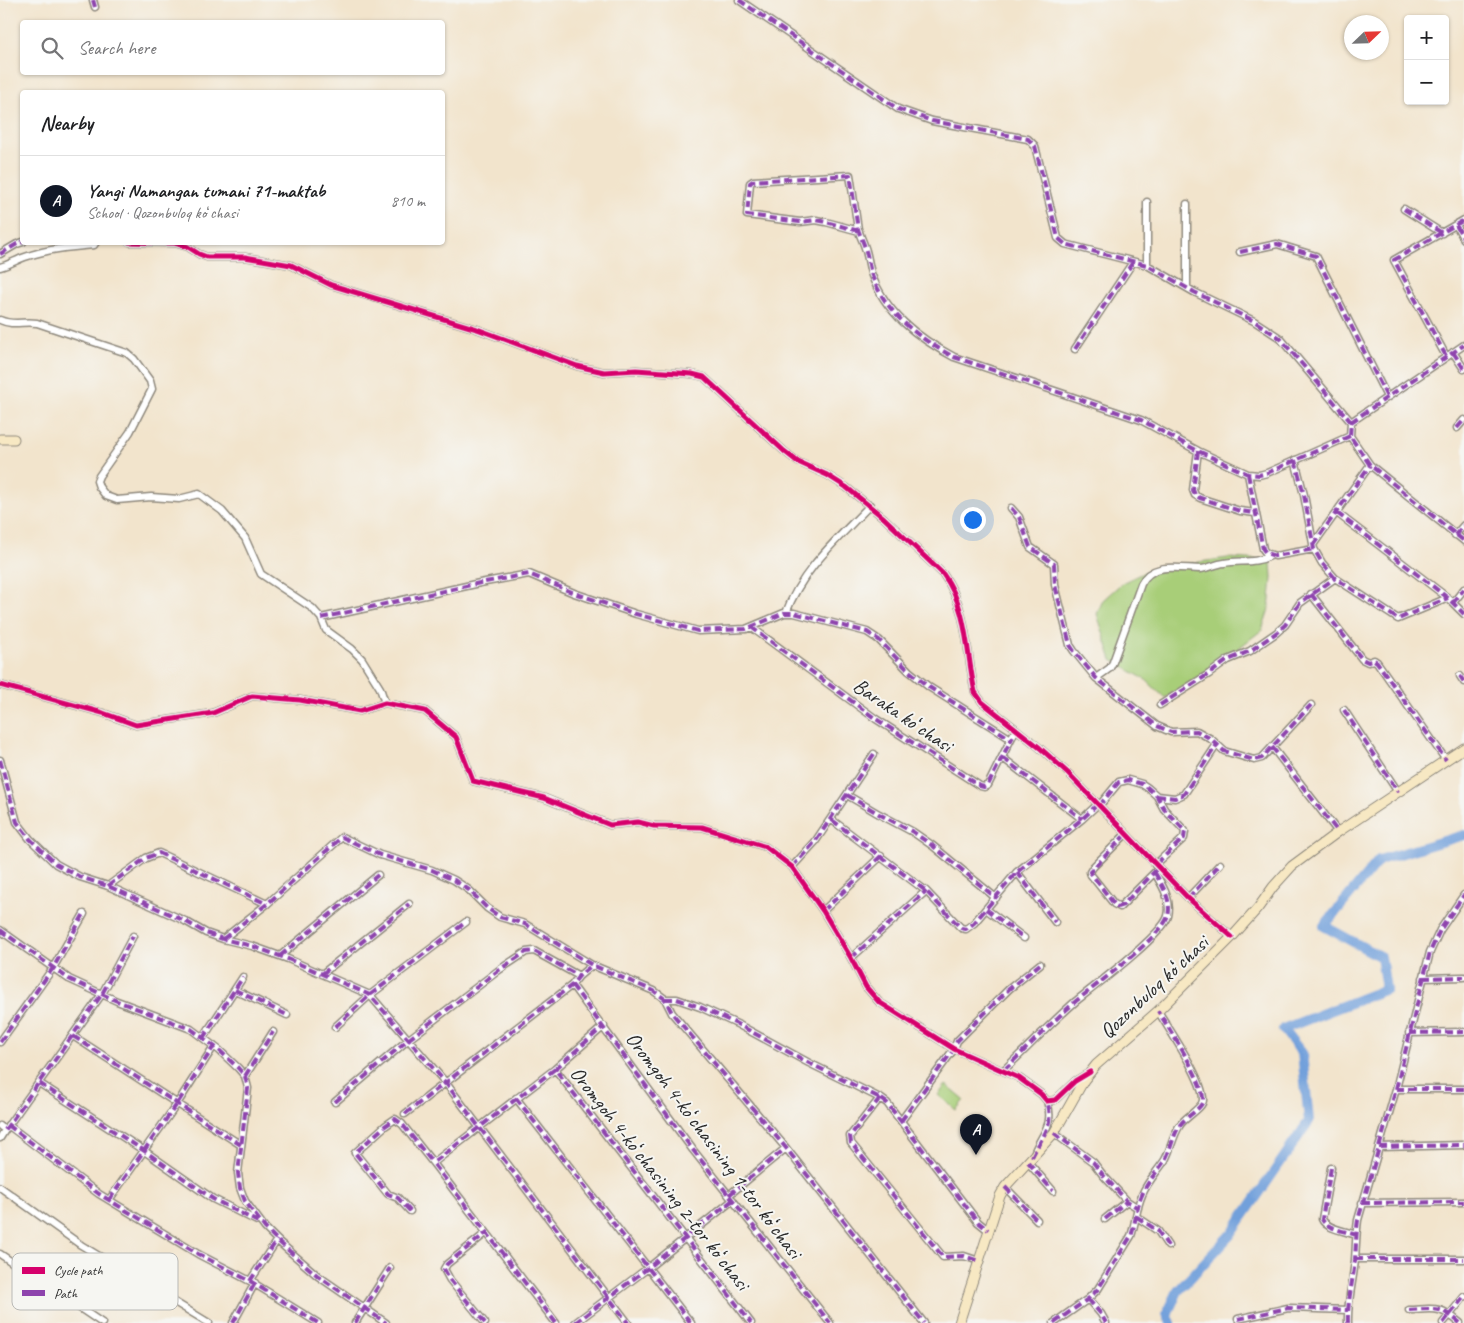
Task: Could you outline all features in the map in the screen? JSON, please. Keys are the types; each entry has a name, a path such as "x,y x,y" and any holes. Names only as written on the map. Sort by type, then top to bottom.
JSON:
{"main road":[{"path":"0,440 14,438"},
{"name":"Qozonbuloq koʻchasi","path":"959,1323 988,1230 1005,1187 1054,1133 1090,1072 1158,1011 1232,937 1292,866 1338,832 1464,748"}],"street":[{"path":"739,0 898,110 932,121 1028,139 1035,146 1058,238 1065,244 1133,262 1148,264 1194,292 1254,320 1280,338 1351,422 1350,436 1370,465 1464,541"},
{"path":"859,231 816,220 800,222 747,215 750,183 752,181 850,175 859,231 878,289 899,318 915,333 954,357 1141,420 1198,451 1248,474 1259,476 1350,436"},
{"path":"1147,202 1148,264"},
{"path":"1187,204 1187,286"},
{"path":"1404,209 1442,233"},
{"path":"1446,356 1394,262 1398,257 1464,220"},
{"path":"1456,225 1464,239"},
{"path":"0,254 20,243"},
{"path":"1240,252 1276,244 1316,256 1386,397"},
{"path":"0,267 7,266 23,257 64,247 94,245"},
{"path":"182,245 207,256 245,257 291,265 331,285 477,329 577,366 604,372 636,370 692,374 704,377 784,451 798,462 840,483 870,505 930,561 950,585 961,614 975,692 982,702 1068,773 1126,834 1156,869 1232,937"},
{"path":"1075,349 1133,262"},
{"path":"0,320 14,324 37,323 118,349 134,359 150,381 152,389 130,432 99,476 97,481 106,496 117,500 150,497 179,499 199,494 222,511 245,538 261,574 312,608 321,618 326,630 352,649 362,659 380,688 385,703"},
{"path":"1351,422 1464,345"},
{"path":"1452,352 1464,369"},
{"path":"1457,428 1464,420"},
{"path":"1198,451 1195,495 1240,511 1255,513"},
{"path":"1295,460 1314,547 1322,563 1336,578 1398,619 1451,600 1464,589"},
{"path":"1096,678 1110,668 1113,662 1141,584 1148,574 1169,568 1203,568 1225,562 1260,561 1270,556 1314,547 1370,465"},
{"path":"1248,474 1263,549 1270,556"},
{"path":"786,613 799,587 823,553 870,505"},
{"path":"1011,508 1020,517 1030,547 1054,564 1054,585 1070,645 1074,652 1096,678 1165,730 1171,732 1197,731 1211,739 1216,746 1224,751 1254,760 1262,758 1311,704"},
{"path":"1337,513 1451,600 1464,614"},
{"path":"1455,535 1464,525"},
{"path":"321,618 529,574 574,593 698,632 746,629 786,613 794,613 867,632 879,640 909,671 929,687 1011,739"},
{"path":"1160,705 1228,660 1250,651 1276,633 1285,626 1300,603 1336,578"},
{"path":"1311,594 1362,659 1368,662 1374,660 1377,662 1446,760"},
{"name":"Baraka koʻchasi","path":"751,627 876,719 980,786 987,787 1016,729"},
{"path":"0,685 103,713 136,725 213,713 252,696 300,700 360,711 385,703 425,711 456,737 472,781 544,798 610,825 638,822 654,826 702,826 766,847 792,867 823,911 866,987 879,1002 954,1049 1020,1078 1041,1094 1050,1111 1049,1124 1030,1159 1053,1191"},
{"path":"1344,710 1398,792"},
{"path":"1157,796 1175,798 1184,794 1216,746"},
{"path":"1272,747 1338,832"},
{"path":"792,867 832,820 874,754"},
{"path":"1003,758 1082,819"},
{"path":"0,760 17,822 30,839 56,864 80,877 108,886 223,939 252,946 280,956 370,995 445,1082 628,1323"},
{"path":"832,820 926,891 961,928 970,927 1017,872 1082,819 1123,780 1142,784 1157,796 1164,809 1185,831 1186,835 1120,907 1114,904 1090,872 1126,834"},
{"path":"847,795 933,846 996,898"},
{"path":"223,939 267,904 342,837 380,855 432,870 454,880 469,890 487,908 500,917 525,924 592,965 654,991 665,999 672,1013 786,1148 924,1323"},
{"path":"108,886 146,858 159,853 267,904"},
{"path":"823,911 881,856"},
{"path":"1188,898 1220,864"},
{"path":"1004,1070 1076,1002 1157,933 1164,924 1168,917 1169,904 1156,869"},
{"path":"1017,872 1054,922"},
{"path":"280,956 378,875"},
{"path":"851,958 926,891"},
{"path":"1348,1323 1356,1235 1362,1203 1396,1089 1430,952 1440,930 1464,895"},
{"path":"322,974 409,904"},
{"path":"986,909 1024,938"},
{"path":"0,1042 53,968 84,914"},
{"path":"335,1027 370,995 466,922"},
{"path":"0,941 3,931 69,979 191,1029 214,1046 245,1076 248,1100 238,1172 240,1188 245,1201 276,1240 320,1277 386,1323"},
{"path":"0,1138 4,1127 39,1083 102,994 133,936"},
{"path":"335,1102 409,1039 499,970 526,952 534,951 579,976"},
{"path":"901,1121 954,1049 957,1041 1009,989 1040,964"},
{"path":"405,1114 572,985 592,965"},
{"path":"203,1038 243,977"},
{"path":"1423,978 1464,977"},
{"name":"Oromgoh 4-koʻchasining 1-tor koʻchasi","path":"572,985 604,1026 693,1150 830,1323"},
{"path":"235,990 287,1015"},
{"path":"665,999 676,999 700,1007 738,1025 809,1064 880,1098 901,1121 978,1222 988,1230"},
{"path":"1054,1323 1088,1299 1098,1289 1131,1236 1146,1185 1165,1159 1180,1125 1203,1102 1201,1091 1191,1067 1158,1011"},
{"path":"556,1069 604,1026"},
{"path":"245,1076 273,1032"},
{"path":"1409,1033 1464,1032"},
{"path":"73,1036 241,1146"},
{"path":"109,1200 177,1104 214,1046"},
{"name":"Oromgoh 4-koʻchasining 2-tor koʻchasi","path":"432,1163 556,1069 751,1323"},
{"path":"1046,1102 1055,1100 1075,1081 1090,1072"},
{"path":"39,1083 144,1150 213,1199 261,1223"},
{"path":"1396,1089 1464,1089"},
{"path":"516,1098 691,1323"},
{"path":"880,1098 850,1136 851,1143 943,1257 964,1256 979,1261"},
{"path":"410,1211 398,1198 388,1194 355,1153 395,1119 402,1124 556,1323"},
{"path":"4,1127 109,1200 198,1254 252,1282 318,1323"},
{"path":"1054,1133 1093,1162 1102,1175 1127,1201 1138,1208"},
{"path":"1379,1147 1464,1145"},
{"path":"575,1323 685,1239 786,1148"},
{"path":"1331,1168 1322,1219 1328,1225 1356,1235"},
{"path":"0,1186 93,1253"},
{"path":"1005,1187 1037,1220"},
{"path":"1104,1219 1127,1201"},
{"path":"1362,1203 1464,1202"},
{"path":"1137,1217 1158,1232 1168,1246"},
{"path":"485,1323 450,1280 444,1269 447,1264 486,1233"},
{"path":"233,1323 252,1282 276,1240"},
{"path":"0,1254 12,1262"},
{"path":"1355,1259 1464,1259"},
{"path":"355,1323 390,1268"},
{"path":"1443,1323 1464,1297"},
{"path":"1088,1299 1106,1323"},
{"path":"178,1304 209,1323"},
{"path":"1238,1320 1288,1308 1348,1310"},
{"path":"83,1310 102,1323"},
{"path":"1409,1310 1444,1310 1460,1323"}],"green space":[{"path":"1228,558 1271,562 1272,578 1269,609 1262,630 1209,671 1165,698 1146,680 1112,660 1097,614 1103,600 1122,583 1151,569"},
{"path":"946,1085 964,1100 956,1110 938,1095"}],"waterway":[{"path":"1171,1323 1167,1314 1178,1291 1231,1234 1309,1121 1302,1053 1283,1029 1386,989 1381,957 1324,926 1379,860 1464,835"}],"marked path":[{"path":"93,0 95,7"},
{"path":"739,0 898,109 932,121 1028,139 1035,146 1058,238 1065,244 1147,265 1194,292 1254,321 1280,338 1351,422 1350,436 1370,465 1464,541"},
{"path":"859,231 826,222 816,220 800,222 747,215 750,183 753,181 850,175 858,229 859,232 860,234 865,248 871,273 877,287 904,323 916,333 954,357 1141,420 1198,451 1248,474 1259,475 1267,473 1350,436"},
{"path":"1404,209 1442,233"},
{"path":"1446,356 1394,260 1464,220"},
{"path":"1456,225 1464,239"},
{"path":"0,254 20,243"},
{"path":"1240,252 1277,244 1316,256 1387,397"},
{"path":"1075,349 1133,262"},
{"path":"1351,422 1464,345"},
{"path":"1453,352 1464,369"},
{"path":"1457,428 1464,420"},
{"path":"1198,451 1193,490 1195,495 1240,511 1255,513"},
{"path":"1295,460 1314,549 1322,563 1335,578 1398,619 1448,598"},
{"path":"1313,545 1370,465"},
{"path":"1248,474 1263,549 1266,553 1275,556 1314,549"},
{"path":"1011,508 1019,517 1030,547 1054,564 1055,585 1070,645 1074,651 1096,678 1157,726 1171,732 1197,731 1211,739 1224,751 1254,760 1262,758 1311,705"},
{"path":"1337,513 1448,598 1464,614"},
{"path":"1455,535 1464,525"},
{"path":"321,618 529,574 574,593 636,614 698,631 746,629 784,613 794,613 867,632 879,640 909,671 929,687 1011,739"},
{"path":"1160,705 1228,660 1250,651 1276,633 1285,625 1300,603 1335,578"},
{"path":"1453,603 1464,589"},
{"path":"1311,594 1362,659 1368,662 1374,660 1377,662 1446,760"},
{"path":"751,627 876,719 980,786 988,785 1013,736"},
{"path":"1460,676 1464,682"},
{"path":"1344,710 1398,792"},
{"path":"1157,796 1175,798 1184,794 1216,746"},
{"path":"1272,747 1338,832"},
{"path":"792,867 815,842 874,754"},
{"path":"1003,758 1082,819"},
{"path":"0,760 17,822 30,839 56,864 80,877 108,886 185,921 206,933 252,946 288,959 370,995 445,1082 628,1323"},
{"path":"1099,806 1119,782 1128,780 1142,784 1157,796 1164,809 1185,831 1184,838 1155,865"},
{"path":"847,795 913,832 996,898"},
{"path":"832,820 926,891 961,928 966,929 974,923 1017,872 1097,805"},
{"path":"1126,834 1090,872 1114,904 1117,907 1123,905 1158,868"},
{"path":"223,939 267,904 342,837 380,855 432,870 454,880 469,890 487,908 500,917 525,924 592,965 654,991 665,999 672,1013 786,1148 924,1323"},
{"path":"108,886 146,858 159,853 267,904"},
{"path":"823,911 881,856"},
{"path":"1188,898 1220,864"},
{"path":"1017,872 1055,922"},
{"path":"1004,1070 1067,1009 1142,947 1163,924 1168,916 1169,904 1166,893 1155,873"},
{"path":"280,956 378,875"},
{"path":"851,958 926,891"},
{"path":"1348,1323 1348,1307 1355,1260 1358,1220 1396,1089 1430,952 1440,930 1464,895"},
{"path":"322,974 409,904"},
{"path":"986,909 1024,938"},
{"path":"0,1042 53,968 84,914"},
{"path":"335,1027 370,995 466,922"},
{"path":"0,930 69,979 117,1001 191,1029 219,1050 238,1068 245,1076 248,1088 238,1173 240,1188 245,1201 265,1228 318,1276 386,1323"},
{"path":"5,1130 102,994 133,936"},
{"path":"335,1102 409,1039 499,970 526,952 534,951 579,976"},
{"path":"901,1121 954,1049 957,1041 1009,989 1040,964"},
{"path":"405,1114 572,985 592,965"},
{"path":"203,1038 243,977"},
{"path":"1423,978 1464,977"},
{"path":"572,985 693,1150 830,1323"},
{"path":"235,990 287,1015"},
{"path":"665,999 677,999 700,1007 739,1025 887,1103 978,1222 988,1230"},
{"path":"1054,1323 1088,1299 1098,1289 1131,1236 1138,1205 1144,1190 1165,1160 1178,1129 1182,1122 1202,1103 1202,1091 1192,1068 1158,1011"},
{"path":"555,1069 604,1026"},
{"path":"245,1076 273,1032"},
{"path":"1409,1033 1464,1032"},
{"path":"73,1036 241,1145"},
{"path":"109,1200 177,1104 214,1046"},
{"path":"556,1323 433,1163 555,1069 751,1323"},
{"path":"39,1083 143,1150 213,1199 258,1222"},
{"path":"1396,1089 1464,1089"},
{"path":"516,1098 691,1323"},
{"path":"880,1098 850,1136 851,1143 943,1257 964,1256 979,1261"},
{"path":"1032,1157 1048,1124 1049,1110 1047,1101"},
{"path":"410,1211 398,1198 388,1194 355,1153 395,1119 402,1124 433,1163"},
{"path":"8,1125 99,1194 198,1254 250,1281 318,1323"},
{"path":"1054,1133 1093,1162 1127,1201 1138,1208"},
{"path":"1379,1147 1464,1145"},
{"path":"729,1195 786,1148"},
{"path":"1028,1162 1053,1191"},
{"path":"1331,1168 1322,1219 1332,1227 1356,1235"},
{"path":"1005,1187 1037,1220"},
{"path":"575,1323 733,1200"},
{"path":"1105,1219 1127,1201"},
{"path":"1362,1203 1464,1202"},
{"path":"1137,1217 1158,1231 1168,1246"},
{"path":"485,1323 450,1280 444,1269 447,1264 486,1233"},
{"path":"250,1281 277,1240"},
{"path":"1355,1259 1464,1259"},
{"path":"355,1323 390,1268"},
{"path":"233,1323 255,1283"},
{"path":"1443,1323 1464,1297"},
{"path":"1088,1299 1106,1323"},
{"path":"1238,1319 1288,1308 1348,1310"},
{"path":"1409,1310 1436,1309 1447,1313 1460,1323"}],"cycle path":[{"path":"182,245 207,257 245,257 291,265 331,285 477,329 577,366 604,372 636,370 692,374 704,377 784,451 798,462 827,475 846,487 884,518 943,574 951,587 962,616 975,692 982,702 1068,773 1188,898 1232,937"},
{"path":"0,685 103,713 136,725 213,713 252,696 300,700 360,711 385,703 425,711 456,737 473,781 544,798 610,825 638,822 654,826 702,827 766,847 792,867 823,911 866,987 879,1002 954,1049 1019,1078 1041,1094 1047,1101 1055,1100 1075,1081 1090,1072"}],"place":[{"name":"Yangi Namangan tumani 71-maktab","path":"976,1155"}]}
